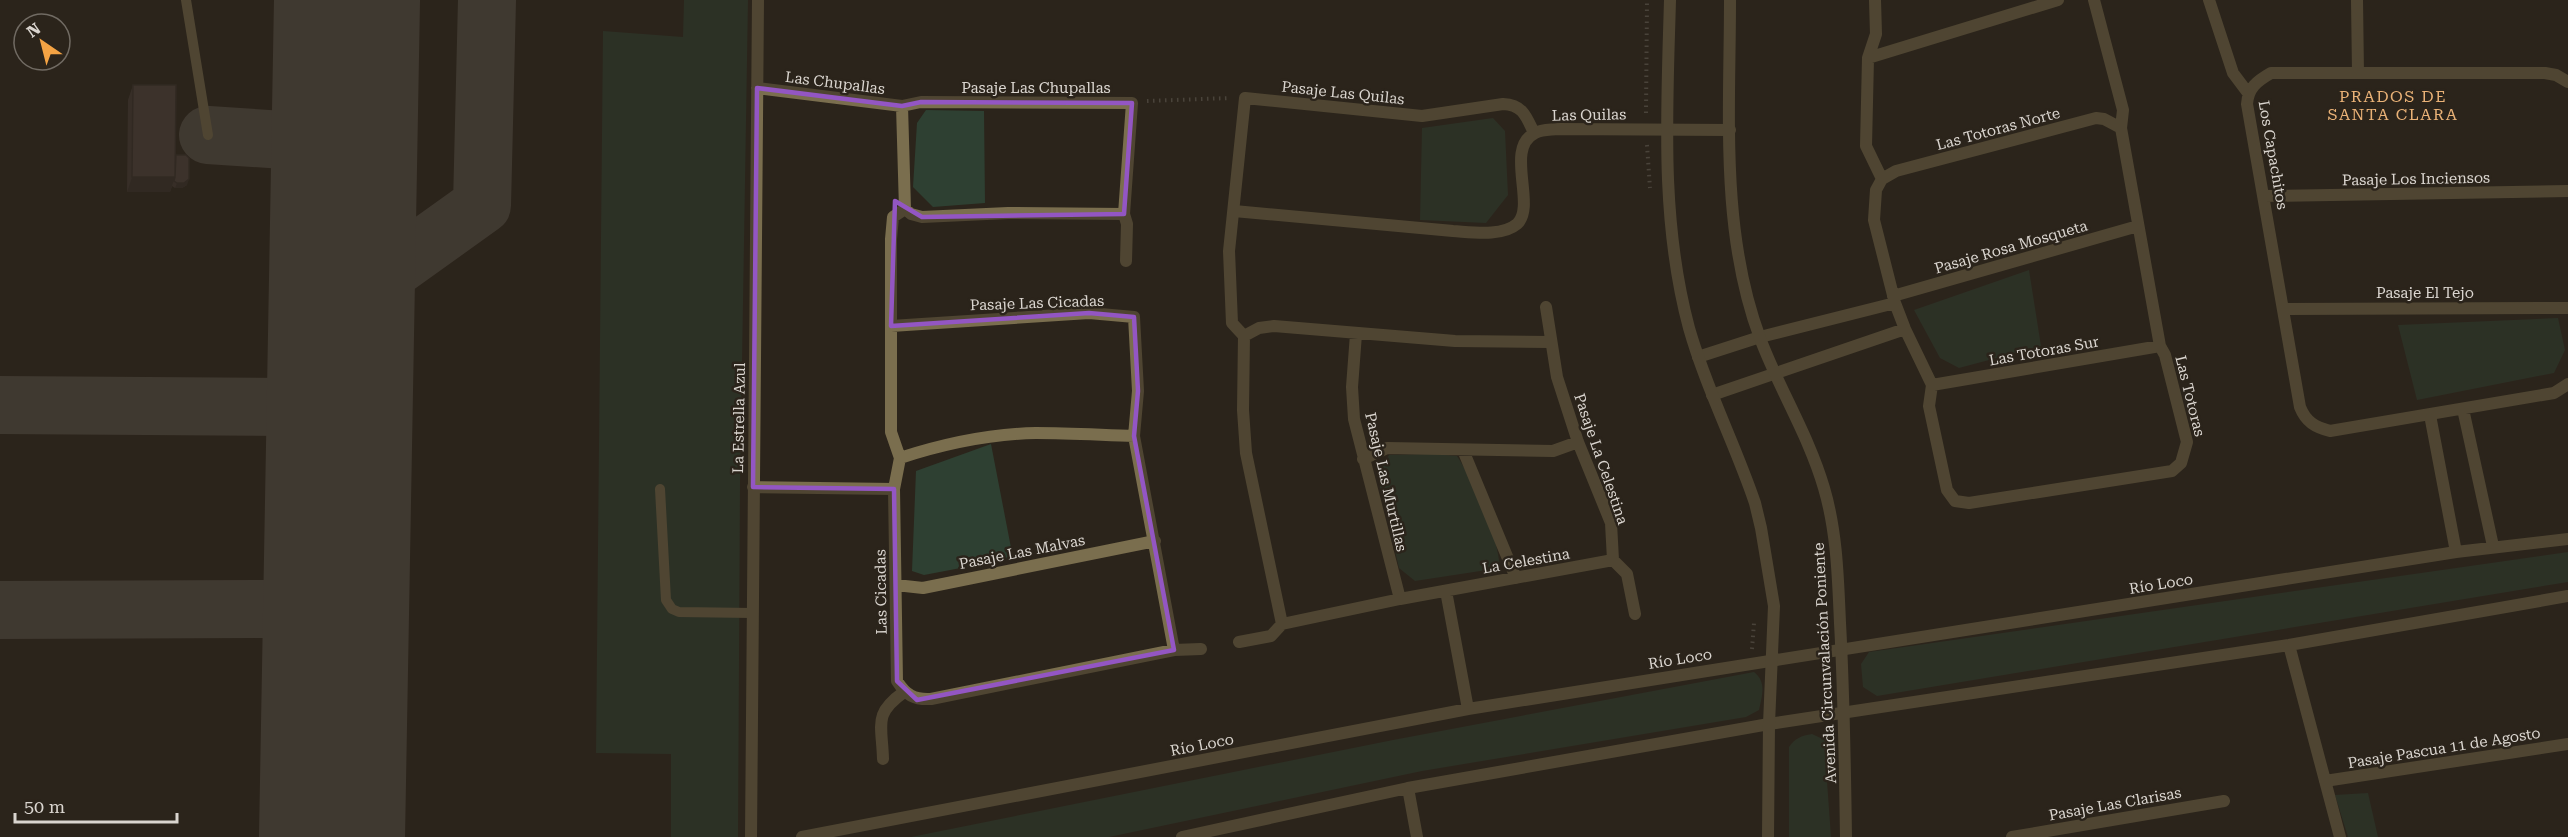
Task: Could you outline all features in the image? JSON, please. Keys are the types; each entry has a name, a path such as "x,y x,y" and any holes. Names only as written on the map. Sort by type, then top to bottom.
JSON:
{"street":[{"name":"La Estrella Azul","path":"751,837 758,0"},
{"path":"1670,0 1667,192 1672,243 1683,304 1698,357 1745,472 1761,528 1774,606 1769,723 1768,837"},
{"name":"Avenida Circunvalación Poniente","path":"1730,0 1732,207 1740,262 1760,337 1824,488 1836,548 1845,712 1846,837"},
{"path":"1875,0 1876,34 1868,58 1866,146 1882,179"},
{"path":"1868,58 2058,0"},
{"name":"Las Totoras","path":"1882,179 1876,190 1874,220 1894,300 1905,330 1932,385 1929,406 1947,490 1955,501 1961,503 2172,471 2181,463 2187,442 2165,355 2160,346 2121,128 2123,110 2094,0"},
{"path":"2209,0 2233,73 2248,93"},
{"path":"2357,0 2358,73"},
{"name":"Los Capachitos","path":"2568,82 2556,75 2546,73 2271,73 2261,79 2248,93 2247,104 2265,196 2300,407 2304,417 2316,427 2330,431 2553,393 2568,384"},
{"name":"Las Chupallas","path":"757,88 902,106 904,209 893,217 891,326"},
{"path":"1245,98 1228,251 1232,323 1244,336 1243,410 1246,453 1282,624"},
{"name":"Pasaje Las Quilas","path":"1245,98 1364,112 1422,116 1503,104 1515,105 1523,110 1534,133"},
{"name":"Pasaje Las Chupallas","path":"902,106 921,102 1132,103 1124,214 1127,224 1126,261"},
{"name":"Las Totoras Norte","path":"1882,179 1896,171 2097,118 2121,128"},
{"name":"Las Quilas","path":"1234,211 1480,233 1503,230 1517,224 1523,215 1521,154 1526,142 1534,133 1558,129 1730,130"},
{"name":"Pasaje Los Inciensos","path":"2265,196 2568,191"},
{"path":"904,209 910,214 922,217 1008,213 1124,214"},
{"name":"Pasaje Rosa Mosqueta","path":"1894,300 2138,226"},
{"path":"1698,357 1760,337 1894,300"},
{"name":"Pasaje La Celestina","path":"1546,307 1557,377 1578,442 1611,523 1612,560"},
{"name":"Pasaje El Tejo","path":"2283,309 2568,308"},
{"name":"Pasaje Las Cicadas","path":"891,326 1089,313 1134,317 1138,391 1134,436 1174,650"},
{"path":"891,326 891,432 900,458 951,444 1036,433 1134,436"},
{"path":"1244,336 1265,326 1455,341 1551,342"},
{"path":"1712,395 1905,330"},
{"name":"Pasaje Las Murtillas","path":"1356,333 1352,387 1354,419 1400,599"},
{"name":"Las Totoras Sur","path":"1932,385 2160,346"},
{"path":"2463,409 2493,546"},
{"path":"2430,415 2456,552"},
{"path":"1363,459 1387,448 1553,451 1578,442"},
{"path":"1463,450 1516,578"},
{"name":"Las Cicadas","path":"900,458 894,489 897,681 904,692"},
{"path":"753,487 894,489"},
{"name":"Río Loco","path":"802,837 1468,709 2493,546 2568,539"},
{"name":"Pasaje Las Malvas","path":"896,585 923,588 1155,541"},
{"path":"1612,560 1627,574 1635,614"},
{"name":"La Celestina","path":"1400,599 1612,560"},
{"path":"1446,591 1468,709"},
{"path":"1182,837 1408,788 1769,723 2289,645 2568,596"},
{"path":"1239,642 1271,636 1282,624 1400,599"},
{"path":"2289,645 2340,837"},
{"path":"883,759 881,717 884,708 904,692 917,700 931,699 1174,650 1201,649"},
{"name":"Pasaje Pascua 11 de Agosto","path":"2325,781 2568,744"},
{"path":"1408,788 1417,837"},
{"name":"Pasaje Las Clarisas","path":"2012,837 2224,801"}],"lane":[{"path":"186,0 208,135"},
{"path":"660,489 666,600 672,609 679,612 752,613"}],"path":[{"path":"1132,103 1245,98"}],"highlighted area":[{"path":"757,88 902,106 921,102 1132,103 1124,214 922,217 895,201 891,326 1089,313 1134,317 1138,391 1134,436 1174,650 917,700 897,681 894,489 753,487"}],"green space":[{"path":"684,0 748,0 740,484 738,837 671,837 671,754 596,753 603,31 683,37"},
{"path":"926,110 984,111 985,203 933,207 913,187 917,123"},
{"path":"1493,118 1505,131 1508,195 1486,223 1420,220 1422,128"},
{"path":"2029,270 2041,346 1959,368 1940,358 1914,310"},
{"path":"2558,318 2565,350 2554,373 2417,400 2398,325"},
{"path":"991,444 1013,558 924,575 912,571 916,471"},
{"path":"1389,455 1457,456 1464,468 1490,525 1500,568 1415,581 1399,568 1377,474"},
{"path":"2568,552 2568,582 1877,696 1863,687 1861,664 1869,652"},
{"path":"1754,672 1761,680 1761,700 1759,710 1746,717 1422,771 1109,837 911,837 1393,740"},
{"path":"1812,734 1827,741 1831,747 1827,781 1831,837 1789,837 1789,747 1799,738"},
{"path":"2368,793 2378,837 2348,837 2335,795"}],"building":[{"path":"133,85 176,85 175,177 132,177"},
{"path":"176,155 186,155 189,158 189,179 184,183 174,181"}],"taxiway":[{"path":"341,306 482,205 487,0"},
{"path":"208,135 344,144"},
{"path":"0,405 289,407 306,402 318,388 340,375"},
{"path":"289,407 308,414 339,442"},
{"path":"0,610 290,609 315,596 336,575"},
{"path":"290,609 306,618 335,646"}],"runway":[{"path":"332,837 347,0"}],"district":[{"name":"PRADOS DE SANTA CLARA","path":"2393,105"}]}
